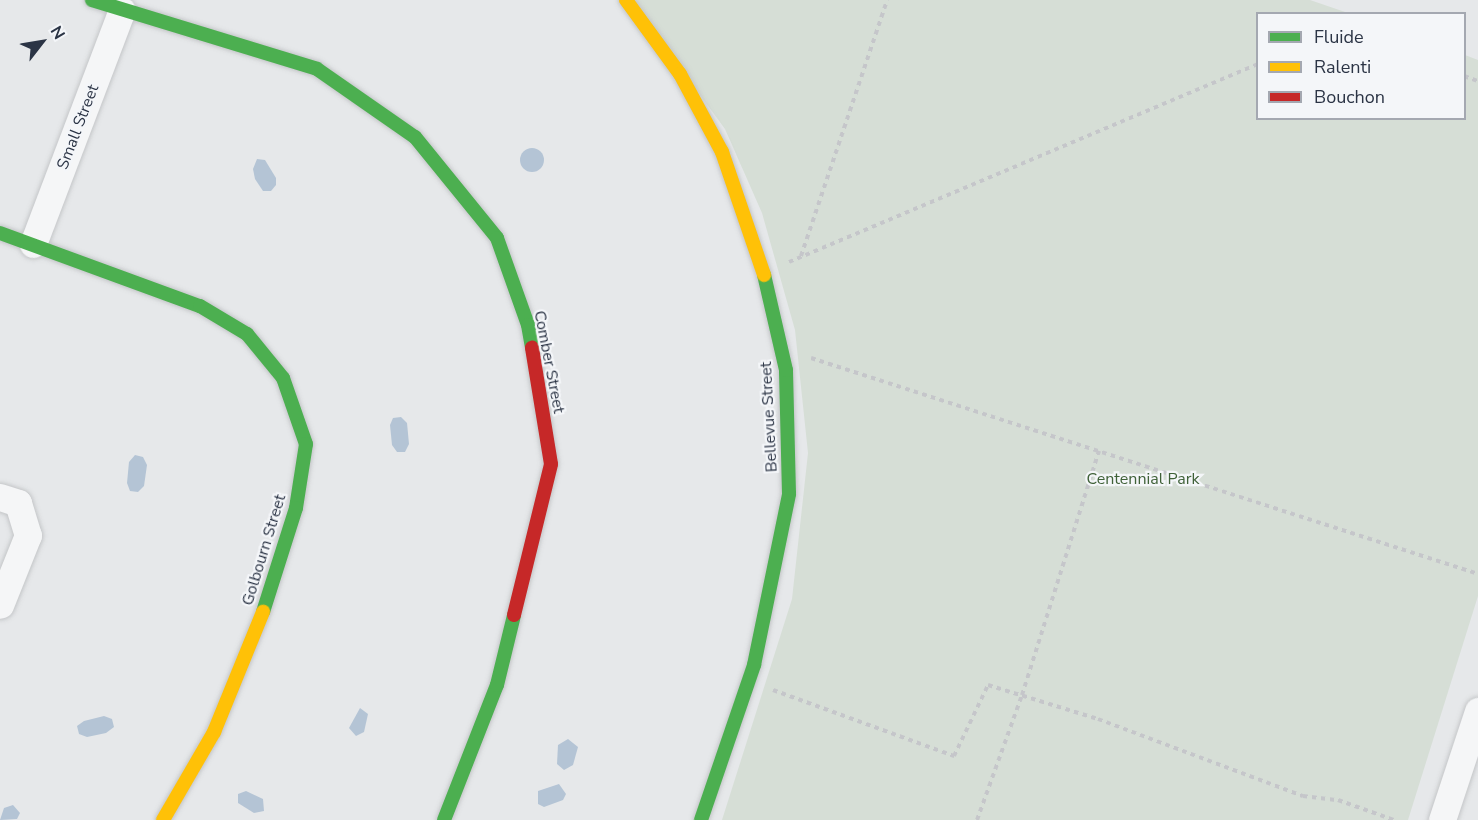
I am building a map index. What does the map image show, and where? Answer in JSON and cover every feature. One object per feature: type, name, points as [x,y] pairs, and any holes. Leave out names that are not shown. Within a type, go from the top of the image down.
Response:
[{"type":"street","name":"Comber Street","points":[[92,0],[317,69],[416,137],[497,238],[528,325],[551,464],[496,685],[444,820]]},
{"type":"street","name":"Bellevue Street","points":[[626,0],[680,74],[722,152],[763,273],[786,370],[789,494],[748,681],[701,820]]},
{"type":"street","name":"Small Street","points":[[33,244],[122,10]]},
{"type":"street","name":"Golbourn Street","points":[[0,233],[200,306],[247,334],[284,378],[306,444],[296,508],[274,584],[214,732],[163,820]]},
{"type":"street","points":[[0,497],[18,503],[28,535],[0,605]]},
{"type":"street","points":[[1442,820],[1467,780],[1478,711]]},
{"type":"path","points":[[800,257],[887,0]]},
{"type":"path","points":[[763,273],[1256,64]]},
{"type":"path","points":[[780,348],[1478,574]]},
{"type":"path","points":[[977,820],[1022,695],[1100,451]]},
{"type":"path","points":[[748,681],[954,756],[988,685],[1098,719],[1303,796],[1338,800],[1394,820]]},
{"type":"green space","name":"Centennial Park","points":[[630,0],[1310,0],[1345,12],[1256,12],[1256,120],[1466,120],[1466,55],[1478,60],[1478,596],[1408,820],[722,820],[792,599],[808,453],[795,330],[762,213],[725,129]]},
{"type":"water","points":[[532,148],[541,151],[544,160],[541,169],[532,172],[523,169],[520,160],[523,151]]},
{"type":"water","points":[[257,159],[265,160],[276,178],[276,185],[271,191],[263,191],[255,179],[253,169]]},
{"type":"water","points":[[401,417],[407,423],[409,444],[405,452],[397,452],[392,445],[390,425],[393,418]]},
{"type":"water","points":[[135,455],[143,457],[147,465],[144,486],[138,492],[130,491],[127,483],[129,462]]},
{"type":"water","points":[[360,708],[368,714],[364,732],[356,736],[349,728]]},
{"type":"water","points":[[104,716],[112,719],[114,727],[106,733],[87,737],[79,734],[77,726],[84,721]]},
{"type":"water","points":[[568,739],[578,747],[573,765],[564,770],[557,764],[558,745]]},
{"type":"water","points":[[559,784],[566,794],[563,800],[544,807],[538,804],[538,791]]},
{"type":"water","points":[[246,791],[263,799],[264,811],[254,813],[238,803],[238,794]]},
{"type":"water","points":[[13,805],[20,813],[17,819],[0,820],[4,808]]},
{"type":"traffic: fast","points":[[92,0],[317,69],[415,137],[497,238],[528,325],[532,348]]},
{"type":"traffic: fast","points":[[0,233],[200,306],[247,334],[283,378],[306,444],[296,508],[263,612]]},
{"type":"traffic: fast","points":[[701,820],[754,665],[789,494],[786,370],[764,275]]},
{"type":"traffic: fast","points":[[444,820],[497,685],[514,615]]},
{"type":"traffic: slow","points":[[626,0],[680,74],[722,152],[764,275]]},
{"type":"traffic: slow","points":[[163,820],[214,732],[263,612]]},
{"type":"traffic: jam","points":[[514,615],[551,464],[532,348]]}]
